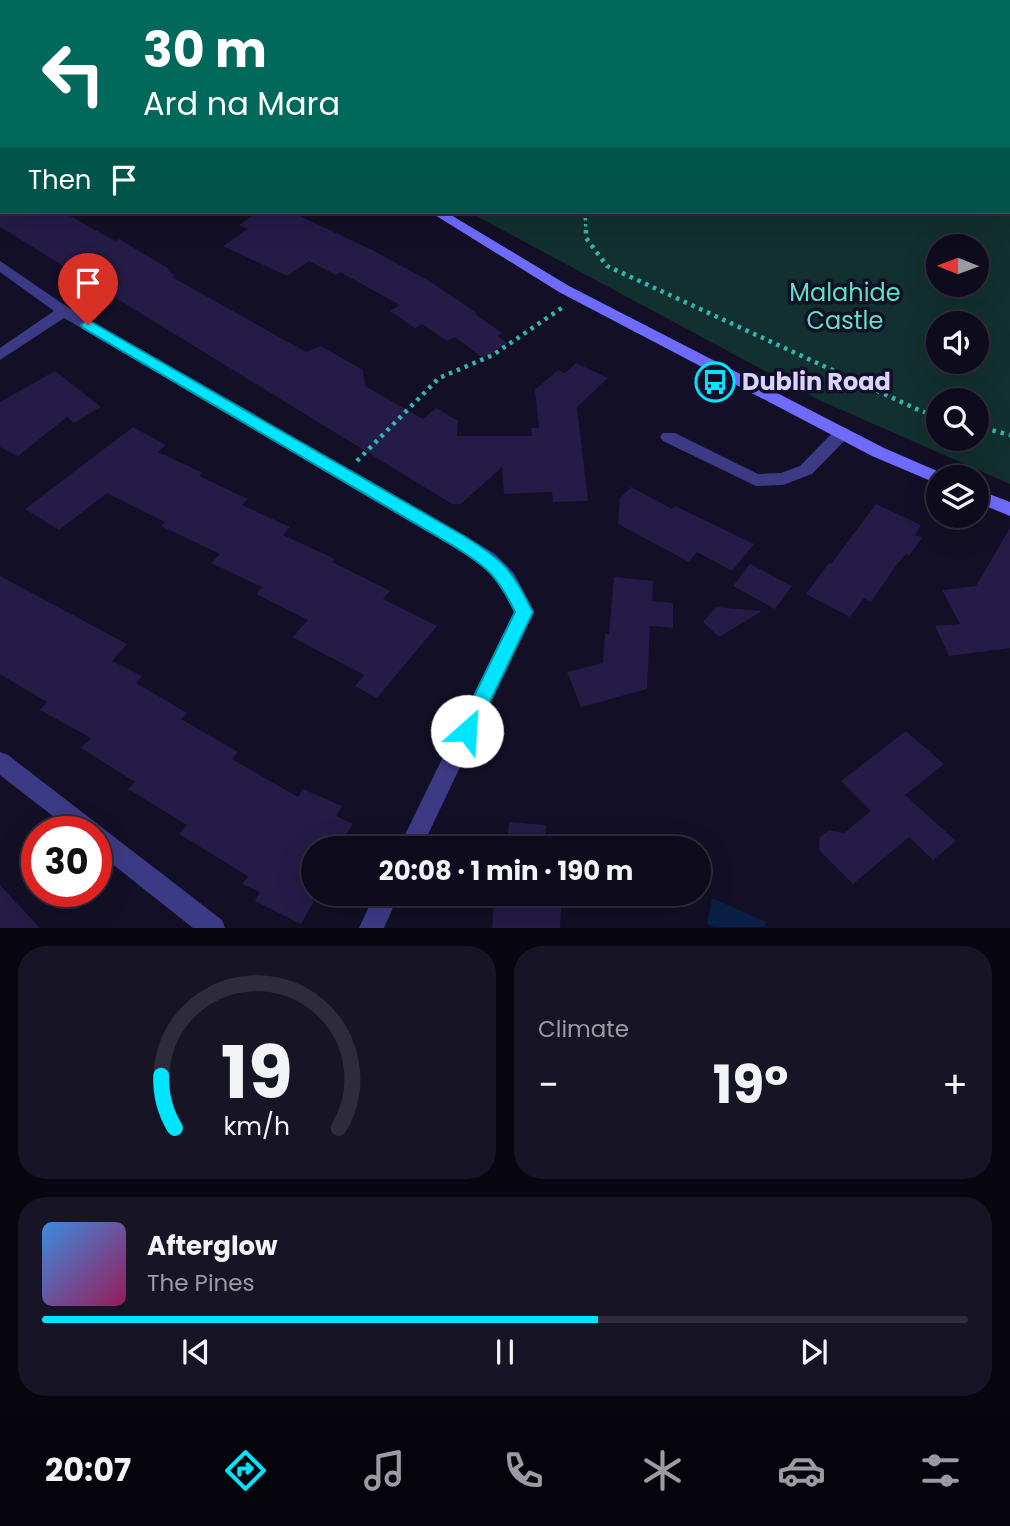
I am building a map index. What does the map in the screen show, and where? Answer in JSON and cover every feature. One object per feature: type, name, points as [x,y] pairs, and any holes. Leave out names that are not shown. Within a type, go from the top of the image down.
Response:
[{"type":"main road","points":[[440,214],[579,296],[842,433],[926,472]]},
{"type":"main road","points":[[989,500],[1010,509]]},
{"type":"street","points":[[0,265],[64,311],[487,558],[507,578],[524,612],[415,836]]},
{"type":"street","points":[[0,355],[64,311]]},
{"type":"street","points":[[669,437],[756,480],[782,479],[806,470],[842,433]]},
{"type":"street","points":[[0,762],[70,816]]},
{"type":"street","points":[[112,849],[214,928]]},
{"type":"street","points":[[371,928],[381,906]]},
{"type":"path","points":[[585,214],[586,238],[607,267],[926,412]]},
{"type":"path","points":[[344,474],[439,378],[493,355],[579,296]]},
{"type":"path","points":[[989,429],[1010,435]]},
{"type":"green space","name":"Malahide Castle","points":[[473,214],[1010,214],[1010,484],[989,475],[989,465],[967,465],[935,451],[989,451],[989,388],[926,388],[926,447],[819,400]]},
{"type":"water","points":[[712,898],[766,922],[765,927],[716,927],[707,924]]},
{"type":"building","points":[[0,214],[67,214],[115,241],[119,239],[169,269],[167,270],[175,275],[172,277],[306,352],[321,346],[363,370],[365,386],[423,419],[436,408],[458,421],[457,436],[532,436],[531,428],[539,428],[535,390],[558,370],[565,373],[576,363],[608,378],[577,407],[588,501],[553,502],[552,492],[504,494],[502,467],[461,504],[452,504],[0,227]]},
{"type":"building","points":[[255,214],[295,214],[372,250],[429,281],[477,313],[475,314],[502,333],[497,336],[508,343],[483,358],[455,337],[447,341],[422,324],[415,328],[390,311],[400,305],[340,272],[336,275],[309,261],[287,276],[223,246],[248,229],[239,225]]},
{"type":"building","points":[[55,371],[101,407],[74,423],[67,417],[18,456],[0,447],[0,402]]},
{"type":"building","points":[[133,427],[166,445],[158,452],[203,473],[199,476],[248,499],[242,505],[290,527],[283,535],[335,559],[332,562],[390,591],[383,599],[437,626],[377,698],[355,686],[364,675],[292,637],[308,620],[256,594],[262,587],[211,563],[220,554],[161,526],[165,522],[107,493],[59,530],[25,509]]},
{"type":"building","points":[[631,487],[672,509],[675,506],[754,544],[732,571],[697,552],[689,562],[618,524],[620,498]]},
{"type":"building","points":[[876,504],[921,525],[915,535],[922,538],[909,556],[906,554],[895,567],[871,602],[864,598],[850,617],[806,594]]},
{"type":"building","points":[[1010,528],[1010,648],[949,656],[935,626],[960,624],[942,590],[976,586]]},
{"type":"building","points":[[750,564],[792,586],[775,609],[733,586]]},
{"type":"building","points":[[0,576],[127,644],[112,661],[142,676],[136,683],[187,713],[181,719],[238,752],[232,759],[298,797],[303,789],[342,806],[336,816],[353,824],[345,836],[301,836],[301,906],[311,906],[301,924],[255,901],[260,892],[242,884],[248,876],[179,834],[187,825],[128,789],[135,782],[81,748],[91,738],[40,710],[47,702],[0,674]]},
{"type":"building","points":[[614,577],[653,581],[652,601],[673,603],[673,628],[650,626],[647,689],[581,707],[567,672],[603,663],[605,634],[609,634]]},
{"type":"building","points":[[716,607],[762,611],[719,637],[703,622]]},
{"type":"building","points":[[906,731],[944,764],[905,795],[956,841],[933,860],[909,837],[853,884],[819,850],[819,838],[829,830],[844,833],[871,811],[841,781]]},
{"type":"building","points":[[509,822],[546,825],[545,836],[507,836]]},
{"type":"building","points":[[0,885],[40,928],[0,928]]},
{"type":"building","points":[[494,906],[561,908],[560,928],[492,928]]},
{"type":"place","name":"Dublin Road","points":[[715,382]]},
{"type":"route","points":[[88,325],[487,558],[507,578],[524,612],[467,731]]}]
